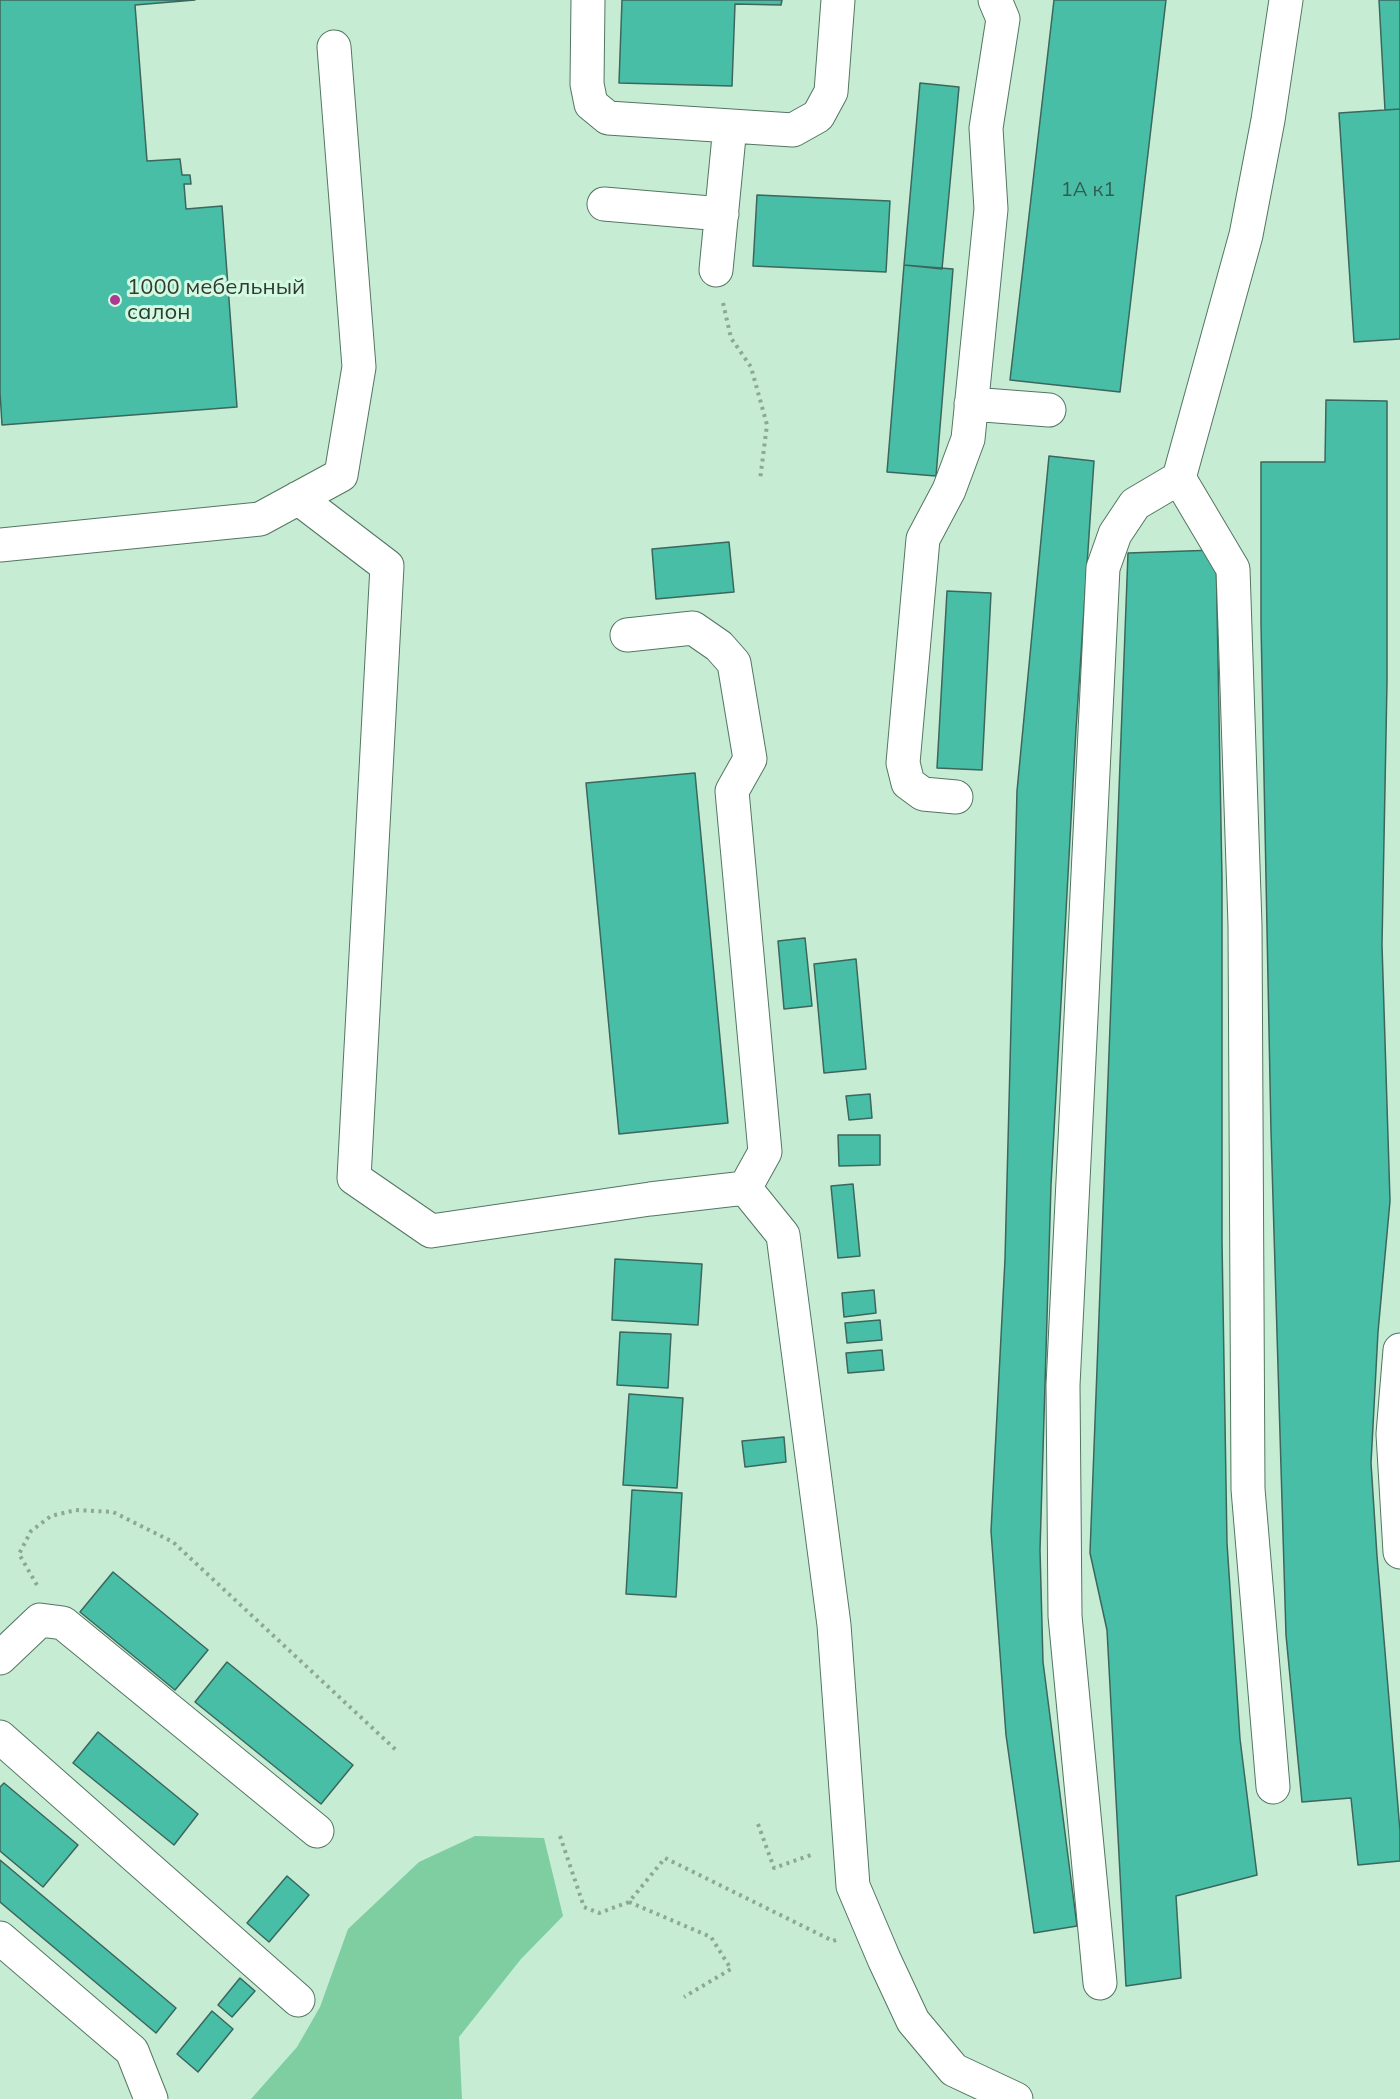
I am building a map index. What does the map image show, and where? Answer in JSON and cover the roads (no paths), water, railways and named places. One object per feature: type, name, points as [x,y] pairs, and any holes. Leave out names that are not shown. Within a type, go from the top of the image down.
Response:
[{"type":"street","points":[[588,0],[587,84],[591,104],[608,118],[793,130],[818,116],[831,92],[838,0]]},
{"type":"street","points":[[956,797],[923,794],[908,783],[903,763],[923,539],[949,490],[968,439],[991,209],[986,128],[1003,19],[995,0]]},
{"type":"street","points":[[1100,1983],[1065,1616],[1064,1385],[1103,568],[1115,534],[1135,504],[1179,478],[1246,235],[1268,120],[1286,0]]},
{"type":"street","points":[[0,545],[260,519],[340,475],[358,366],[334,47]]},
{"type":"street","points":[[716,270],[730,126]]},
{"type":"street","points":[[604,204],[722,214]]},
{"type":"street","points":[[971,404],[1049,410]]},
{"type":"street","points":[[1179,478],[1233,569],[1245,925],[1248,1489],[1273,1787]]},
{"type":"street","points":[[298,498],[387,566],[354,1178],[431,1231],[651,1199],[745,1188]]},
{"type":"street","points":[[627,635],[693,628],[718,646],[734,663],[750,759],[732,791],[765,1152],[745,1188]]},
{"type":"street","points":[[745,1188],[783,1235],[834,1625],[853,1886],[913,2021],[954,2070],[1016,2099]]},
{"type":"street","points":[[1400,1350],[1393,1434],[1400,1552]]},
{"type":"street","points":[[0,1658],[40,1620],[63,1623],[316,1831]]},
{"type":"street","points":[[0,1737],[298,2000]]},
{"type":"street","points":[[0,1938],[132,2051],[151,2099]]},
{"type":"place","name":"1000 мебельный салон","points":[[115,300]]}]
